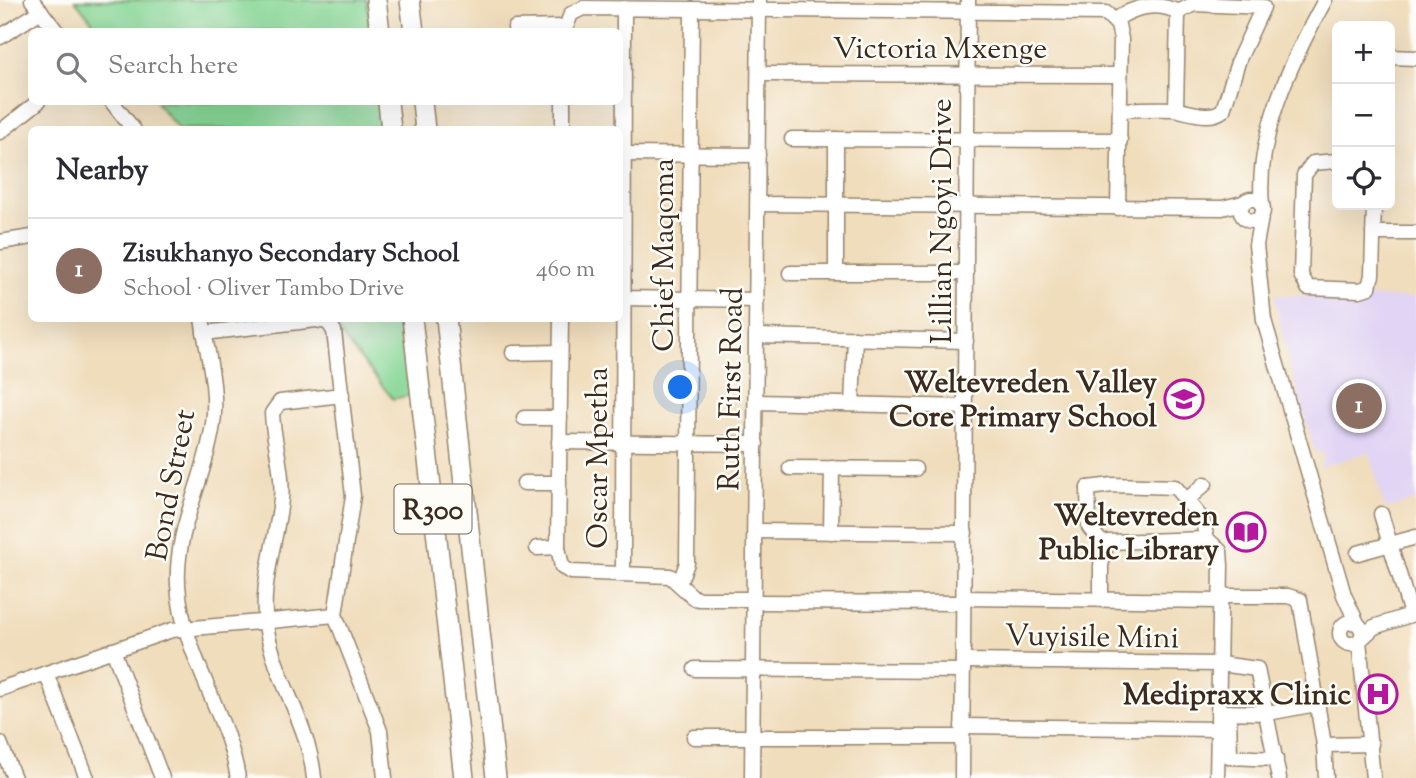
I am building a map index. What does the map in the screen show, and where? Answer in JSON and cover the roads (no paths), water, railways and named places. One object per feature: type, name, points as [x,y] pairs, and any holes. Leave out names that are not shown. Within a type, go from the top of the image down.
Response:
[{"type":"highway","points":[[376,0],[380,28]]},
{"type":"highway","points":[[410,0],[414,28]]},
{"type":"highway","points":[[388,105],[391,126]]},
{"type":"highway","points":[[422,105],[425,126]]},
{"type":"highway","name":"R300","points":[[412,322],[464,778]]},
{"type":"highway","name":"R300","points":[[446,322],[496,778]]},
{"type":"street","points":[[1325,0],[1293,62],[1280,97],[1250,210],[1268,333],[1356,634],[1373,778]]},
{"type":"street","points":[[1115,20],[1127,11],[1146,7],[1163,6],[1178,12],[1194,4],[1263,7],[1239,59],[1221,113],[1190,114],[1176,109],[1121,110]]},
{"type":"street","points":[[564,28],[571,14],[578,9],[692,9],[759,5],[968,5],[1106,13],[1115,20],[1121,39],[1118,208]]},
{"type":"street","name":"Ruth First Road","points":[[752,778],[759,5]]},
{"type":"street","name":"Lillian Ngoyi Drive","points":[[962,778],[968,5]]},
{"type":"street","points":[[0,37],[36,6],[54,28]]},
{"type":"street","name":"Oscar Mpetha","points":[[623,81],[624,8]]},
{"type":"street","name":"Chief Maqoma","points":[[679,584],[687,564],[692,9]]},
{"type":"street","points":[[1176,109],[1178,12]]},
{"type":"street","points":[[1395,57],[1416,58]]},
{"type":"street","name":"Victoria Mxenge","points":[[759,74],[1121,75]]},
{"type":"street","points":[[0,132],[34,105]]},
{"type":"street","points":[[114,105],[131,126]]},
{"type":"street","points":[[563,105],[563,126]]},
{"type":"street","name":"Oscar Mpetha","points":[[622,126],[623,105]]},
{"type":"street","points":[[792,139],[1120,141]]},
{"type":"street","points":[[836,139],[836,273]]},
{"type":"street","points":[[623,154],[758,155]]},
{"type":"street","points":[[1332,162],[1313,163],[1304,175],[1301,275],[1305,285],[1313,289],[1360,290],[1369,287],[1374,210]]},
{"type":"street","points":[[758,204],[1250,210]]},
{"type":"street","points":[[1373,233],[1416,233]]},
{"type":"street","points":[[0,242],[28,238]]},
{"type":"street","points":[[790,272],[966,273]]},
{"type":"street","points":[[623,298],[757,300]]},
{"type":"street","points":[[203,326],[278,322]]},
{"type":"street","points":[[328,322],[334,331],[353,496],[335,615],[380,731],[385,778]]},
{"type":"street","points":[[561,322],[558,548],[560,561],[566,570],[662,574],[679,584],[694,598],[700,599],[964,601],[1288,596],[1300,600],[1324,744],[1326,778]]},
{"type":"street","name":"Oscar Mpetha","points":[[622,322],[623,573]]},
{"type":"street","name":"Bond Street","points":[[203,326],[214,409],[204,470],[180,541],[179,591],[186,628],[233,753],[238,778]]},
{"type":"street","points":[[757,336],[966,341]]},
{"type":"street","points":[[852,404],[855,338]]},
{"type":"street","points":[[513,353],[561,352]]},
{"type":"street","points":[[314,778],[308,741],[269,639],[265,620],[281,496],[273,410],[281,402],[342,395]]},
{"type":"street","points":[[756,402],[965,407]]},
{"type":"street","points":[[524,418],[560,418]]},
{"type":"street","points":[[559,442],[756,444]]},
{"type":"street","points":[[790,468],[915,469]]},
{"type":"street","points":[[831,532],[832,468]]},
{"type":"street","points":[[524,482],[559,483]]},
{"type":"street","points":[[1101,600],[1104,546],[1089,527],[1086,484],[1171,487],[1188,499],[1202,519],[1207,539],[1220,551],[1220,664],[1228,754],[1231,758],[1276,758]]},
{"type":"street","points":[[1188,499],[1205,484]]},
{"type":"street","points":[[1344,596],[1340,636],[1356,634],[1414,613],[1381,514]]},
{"type":"street","points":[[754,531],[965,533]]},
{"type":"street","points":[[1358,553],[1416,537]]},
{"type":"street","points":[[1104,546],[1114,540],[1207,539]]},
{"type":"street","points":[[537,548],[558,548]]},
{"type":"street","points":[[0,689],[186,628],[335,615]]},
{"type":"street","points":[[113,650],[162,778]]},
{"type":"street","name":"Vuyisile Mini","points":[[695,669],[1220,664],[1259,670],[1268,713]]},
{"type":"street","points":[[46,673],[87,778]]},
{"type":"street","points":[[1223,712],[1268,713],[1316,704]]},
{"type":"street","points":[[1217,778],[1218,729],[1223,712]]},
{"type":"street","points":[[1268,713],[1279,778]]},
{"type":"street","points":[[694,737],[1218,729]]},
{"type":"street","points":[[0,743],[14,778]]},
{"type":"street","points":[[1324,744],[1371,744]]},
{"type":"place","name":"Weltevreden Valley Core Primary School","points":[[1184,399]]},
{"type":"place","name":"Zisukhanyo Secondary School","points":[[1359,406]]},
{"type":"place","name":"Weltevreden Public Library","points":[[1246,532]]},
{"type":"place","name":"Medipraxx Clinic","points":[[1378,694]]}]
